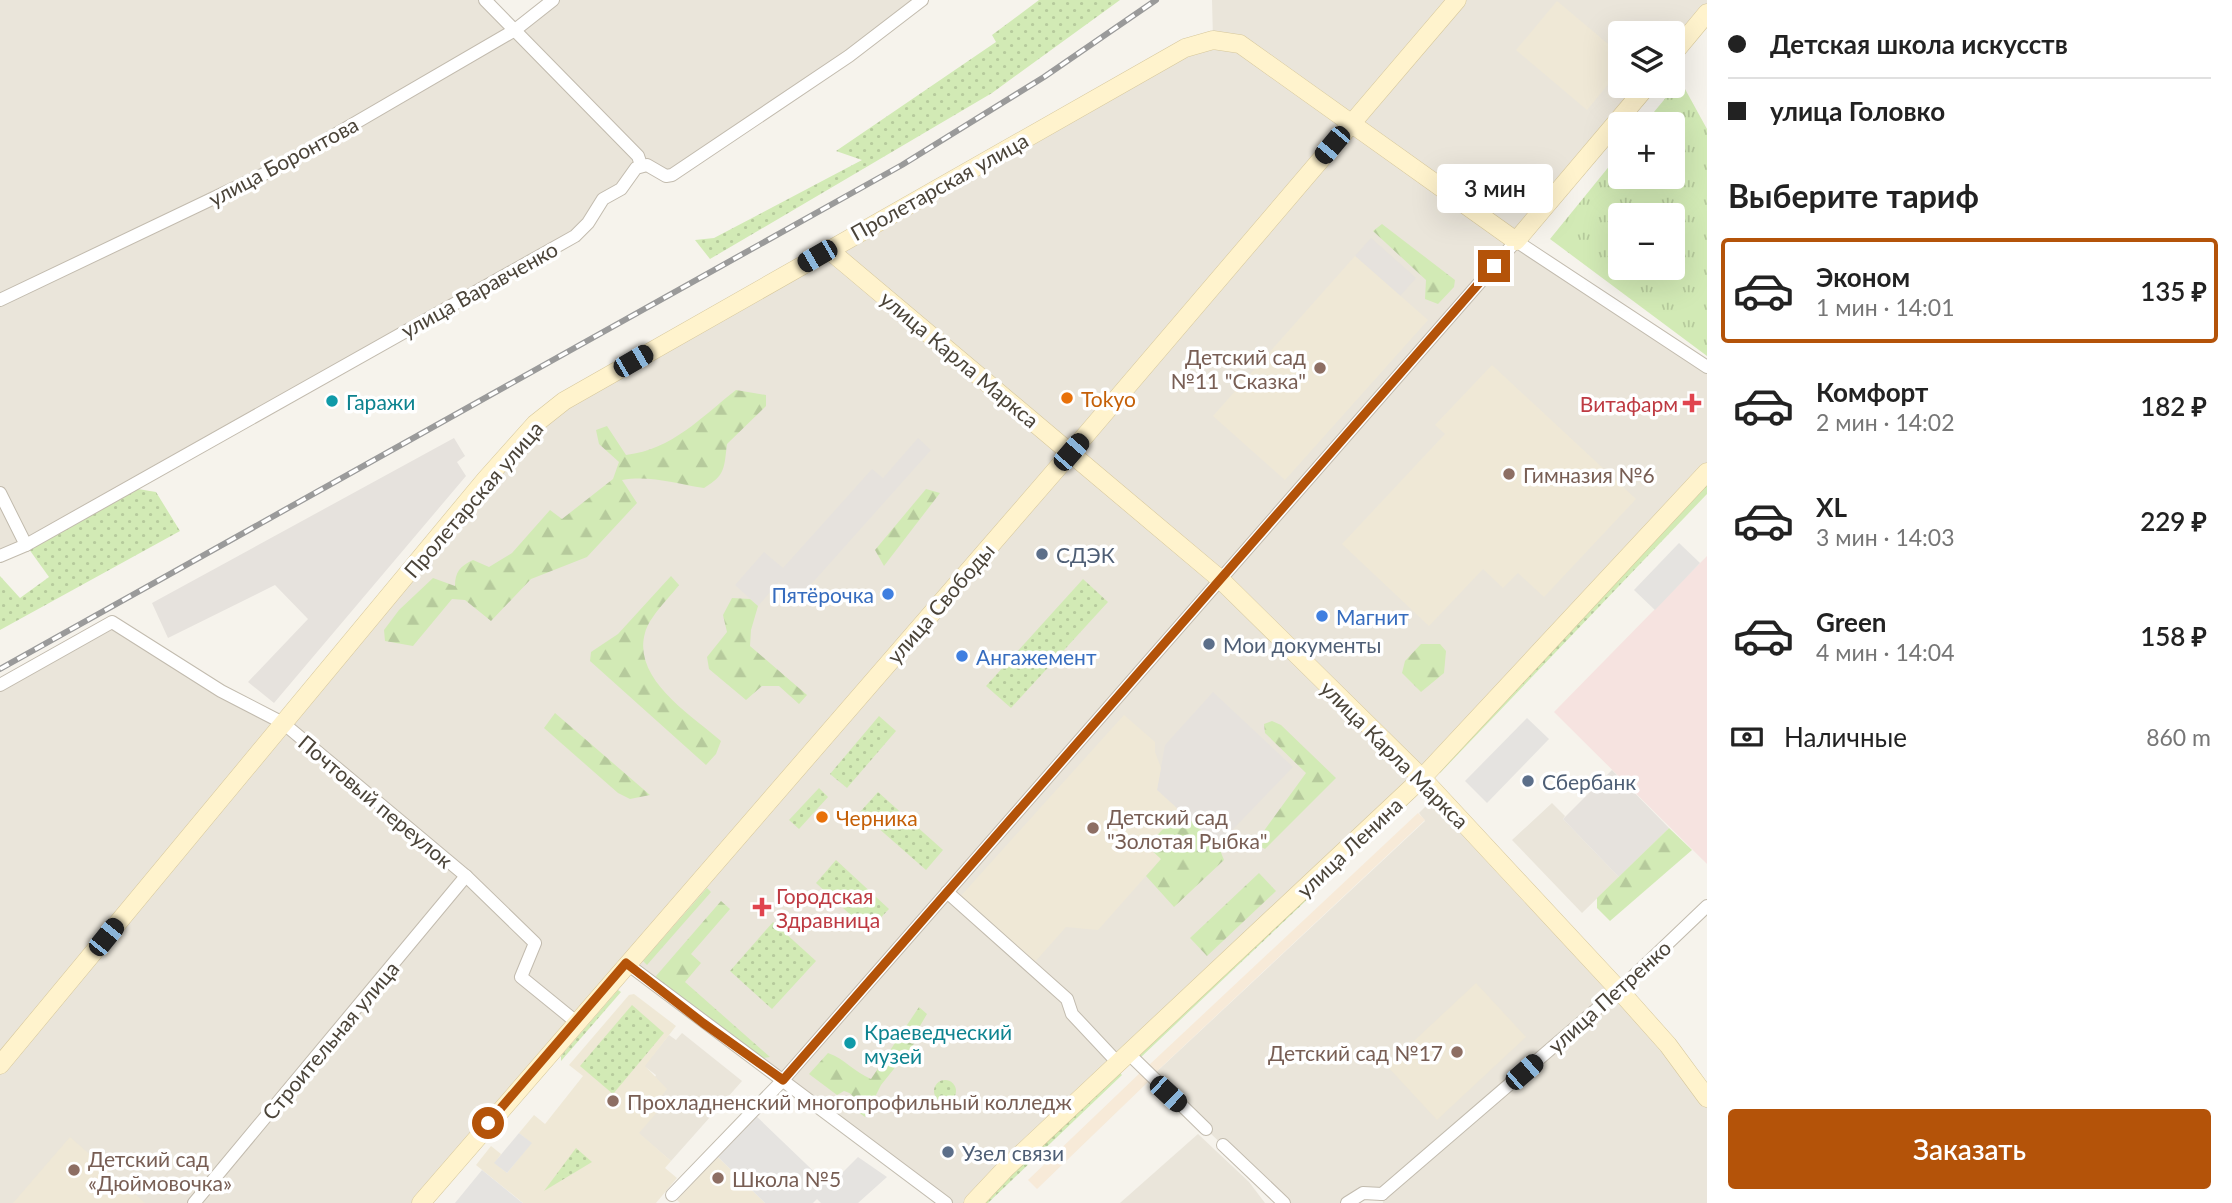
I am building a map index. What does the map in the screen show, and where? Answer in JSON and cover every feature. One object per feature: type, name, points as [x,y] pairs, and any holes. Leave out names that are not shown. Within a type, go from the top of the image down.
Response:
[{"type":"street","points":[[485,0],[638,156],[641,165],[666,176],[672,175],[849,56],[922,0]]},
{"type":"street","name":"улица Боронтова","points":[[0,300],[283,165],[515,30],[553,0]]},
{"type":"street","name":"улица Свободы","points":[[421,1203],[575,1021],[1071,452],[1457,0]]},
{"type":"street","points":[[1685,40],[1707,13]]},
{"type":"street","name":"Пролетарская улица","points":[[0,1065],[535,424],[565,401],[828,248],[1185,48],[1213,40],[1240,44],[1349,124]]},
{"type":"street","points":[[672,1195],[783,1080],[1637,98]]},
{"type":"street","points":[[1349,124],[1516,240],[1707,367]]},
{"type":"street","name":"улица Варавченко","points":[[0,556],[26,545],[575,236],[588,223],[603,199],[621,189],[630,174],[641,165]]},
{"type":"street","name":"улица Карла Маркса","points":[[828,248],[1220,579],[1422,778],[1668,1045],[1707,1098]]},
{"type":"street","name":"улица Ленина","points":[[973,1203],[1005,1169],[1422,778],[1707,472]]},
{"type":"street","points":[[0,493],[26,545]]},
{"type":"street","name":"Почтовый переулок","points":[[0,685],[112,622],[221,691],[283,723],[466,876],[535,943],[521,977],[575,1021]]},
{"type":"street","name":"Строительная улица","points":[[194,1203],[466,876]]},
{"type":"street","points":[[947,892],[1067,999],[1072,1014],[1206,1129]]},
{"type":"street","name":"улица Петренко","points":[[1381,1199],[1619,990],[1707,906]]},
{"type":"street","points":[[626,963],[946,1203]]},
{"type":"street","points":[[1223,1145],[1284,1203]]},
{"type":"street","points":[[1347,1203],[1363,1194],[1381,1199]]},
{"type":"shaded area","points":[[0,0],[496,0],[490,5],[515,30],[553,0],[922,0],[672,175],[641,165],[588,223],[0,556]]},
{"type":"shaded area","points":[[1212,0],[1707,0],[1707,13],[1685,40],[1685,21],[1608,21],[1608,98],[1637,98],[1625,112],[1608,112],[1608,132],[1516,240],[1707,367],[1707,472],[1422,778],[973,1203],[946,1203],[626,963],[421,1203],[0,1203],[0,685],[112,622],[283,723],[535,424],[1213,40]]},
{"type":"shaded area","points":[[1557,1],[1608,44],[1608,85],[1587,110],[1516,50]]},
{"type":"shaded area","points":[[1371,238],[1416,278],[1400,296],[1355,256]]},
{"type":"shaded area","name":"Детский сад №11 \"Сказка\"","points":[[1355,256],[1428,320],[1285,480],[1213,416]]},
{"type":"shaded area","name":"Гимназия №6","points":[[1492,365],[1636,499],[1544,597],[1518,573],[1503,588],[1483,569],[1429,626],[1342,544],[1445,434],[1435,425]]},
{"type":"shaded area","points":[[454,438],[465,456],[457,462],[466,476],[274,703],[248,682],[308,619],[275,585],[168,638],[152,603]]},
{"type":"shaded area","points":[[918,438],[931,450],[798,599],[779,582],[758,606],[735,585],[764,552],[783,568],[872,469],[883,478]]},
{"type":"shaded area","points":[[1679,543],[1700,563],[1655,610],[1634,590]]},
{"type":"shaded area","points":[[1707,556],[1707,864],[1554,712]]},
{"type":"shaded area","points":[[1213,692],[1293,767],[1218,845],[1157,790],[1165,745]]},
{"type":"shaded area","name":"Детский сад \"Золотая Рыбка\"","points":[[1124,715],[1155,742],[1155,752],[1161,768],[1157,790],[1180,811],[1147,846],[1161,859],[1098,930],[1066,927],[1033,964],[959,898]]},
{"type":"shaded area","points":[[1527,718],[1549,739],[1487,803],[1465,781]]},
{"type":"shaded area","points":[[1612,770],[1669,828],[1619,877],[1563,819]]},
{"type":"shaded area","points":[[1437,795],[1707,1098],[1707,1203],[1383,1203],[1382,1194],[1347,1203],[1284,1203],[1151,1077],[1425,821],[1419,813]]},
{"type":"shaded area","points":[[1552,803],[1565,816],[1563,819],[1619,877],[1582,913],[1512,840]]},
{"type":"shaded area","points":[[1418,813],[1425,820],[1155,1073],[1148,1066]]},
{"type":"shaded area","name":"Детский сад №17","points":[[1476,983],[1526,1037],[1437,1120],[1387,1066]]},
{"type":"shaded area","name":"Прохладненский многопрофильный колледж","points":[[634,994],[676,1026],[645,1066],[667,1089],[660,1098],[665,1103],[639,1133],[671,1161],[665,1168],[677,1178],[656,1203],[523,1203],[476,1165],[491,1146],[501,1154],[495,1163],[507,1173],[531,1143],[519,1133],[534,1115],[545,1124],[583,1076],[569,1065],[629,995]]},
{"type":"shaded area","points":[[682,1033],[742,1081],[671,1161],[638,1133],[664,1103],[654,1079],[656,1075],[644,1066],[669,1035],[676,1040]]},
{"type":"shaded area","points":[[1141,1072],[1149,1081],[1037,1189],[1028,1180]]},
{"type":"shaded area","points":[[754,1114],[829,1186],[858,1157],[887,1177],[858,1203],[821,1203],[817,1199],[813,1203],[765,1203],[717,1156]]},
{"type":"shaded area","points":[[519,1133],[532,1143],[507,1173],[494,1163]]},
{"type":"shaded area","points":[[1198,1134],[1249,1182],[1265,1203],[1120,1203]]},
{"type":"shaded area","name":"Детский сад «Дюймовочка»","points":[[70,1137],[145,1203],[13,1203]]},
{"type":"shaded area","name":"Школа №5","points":[[717,1156],[765,1203],[680,1203],[677,1200]]},
{"type":"shaded area","points":[[482,1170],[520,1201],[523,1203],[455,1203]]},
{"type":"green space","points":[[1039,0],[1120,0],[992,93],[710,259],[695,240],[714,238],[862,160],[836,151],[996,42],[992,35]]},
{"type":"green space","points":[[1685,89],[1707,129],[1707,356],[1550,239],[1608,168],[1608,189],[1685,189],[1685,112],[1654,112],[1666,98],[1685,98]]},
{"type":"green space","points":[[1382,224],[1455,280],[1454,287],[1438,304],[1425,299],[1426,280],[1373,231]]},
{"type":"green space","points":[[736,390],[766,395],[766,406],[727,444],[723,470],[711,483],[704,488],[653,479],[622,480],[637,503],[587,557],[531,579],[491,621],[465,600],[452,599],[413,646],[385,641],[384,630],[399,610],[433,578],[455,586],[457,573],[465,565],[473,560],[489,567],[512,553],[550,510],[562,519],[613,479],[619,462],[599,444],[596,430],[607,426],[626,455],[643,452],[685,431]]},
{"type":"green space","points":[[1707,472],[1707,494],[1440,773],[1433,766]]},
{"type":"green space","points":[[126,487],[156,492],[180,531],[0,630],[0,576],[20,598],[49,577],[26,545]]},
{"type":"green space","points":[[926,489],[940,493],[884,566],[875,550]]},
{"type":"green space","points":[[671,576],[679,585],[651,621],[645,633],[643,650],[655,681],[680,708],[721,741],[716,754],[706,765],[590,661],[591,652],[618,634]]},
{"type":"green space","points":[[1083,579],[1108,602],[1011,708],[986,686]]},
{"type":"green space","points":[[732,598],[750,599],[758,606],[751,630],[750,646],[807,695],[799,704],[779,686],[762,686],[746,700],[709,669],[707,657],[727,632],[723,615]]},
{"type":"green space","points":[[1421,644],[1440,644],[1446,651],[1444,673],[1421,692],[1402,673],[1405,661]]},
{"type":"green space","points":[[555,713],[650,795],[630,799],[618,793],[544,728]]},
{"type":"green space","points":[[879,716],[896,731],[847,788],[830,774]]},
{"type":"green space","points":[[1272,721],[1281,725],[1336,778],[1265,849],[1259,846],[1258,839],[1306,773],[1265,733],[1264,724]]},
{"type":"green space","points":[[819,788],[828,797],[799,829],[789,820]]},
{"type":"green space","points":[[878,792],[943,850],[926,870],[860,812]]},
{"type":"green space","points":[[1401,797],[1408,804],[1139,1059],[1133,1051]]},
{"type":"green space","points":[[1180,811],[1218,845],[1224,860],[1174,907],[1146,876],[1161,859],[1147,846]]},
{"type":"green space","points":[[1669,828],[1692,850],[1610,921],[1597,908],[1597,898]]},
{"type":"green space","points":[[836,860],[889,909],[868,931],[816,883]]},
{"type":"green space","points":[[1259,873],[1276,891],[1207,956],[1190,938]]},
{"type":"green space","points":[[707,888],[711,892],[647,965],[643,961]]},
{"type":"green space","points":[[721,901],[730,909],[691,954],[701,963],[685,982],[770,1057],[764,1058],[755,1053],[656,976]]},
{"type":"green space","points":[[773,922],[816,961],[772,1009],[730,971]]},
{"type":"green space","points":[[618,990],[621,992],[561,1061],[561,1056]]},
{"type":"green space","points":[[632,1005],[664,1033],[613,1094],[580,1066]]},
{"type":"green space","points":[[919,1007],[927,1014],[917,1031],[921,1035],[881,1085],[865,1117],[854,1109],[852,1095],[844,1091],[837,1095],[809,1074],[828,1053],[871,1079]]},
{"type":"green space","points":[[1117,1070],[1122,1075],[988,1203],[978,1203]]},
{"type":"green space","points":[[945,1080],[953,1083],[956,1091],[953,1099],[945,1102],[937,1099],[934,1091],[937,1083]]},
{"type":"green space","points":[[576,1148],[592,1162],[544,1191]]},
{"type":"railway","points":[[0,669],[902,165],[1044,77],[1156,0]]},
{"type":"place","name":"Детский сад №11 \"Сказка\"","points":[[1320,368]]},
{"type":"place","name":"Tokyo","points":[[1067,398]]},
{"type":"place","name":"Гаражи","points":[[332,401]]},
{"type":"place","name":"Витафарм","points":[[1692,403]]},
{"type":"place","name":"Гимназия №6","points":[[1509,474]]},
{"type":"place","name":"СДЭК","points":[[1042,554]]},
{"type":"place","name":"Пятёрочка","points":[[888,594]]},
{"type":"place","name":"Магнит","points":[[1322,616]]},
{"type":"place","name":"Мои документы","points":[[1209,644]]},
{"type":"place","name":"Ангажемент","points":[[962,656]]},
{"type":"place","name":"Сбербанк","points":[[1528,781]]},
{"type":"place","name":"Черника","points":[[822,817]]},
{"type":"place","name":"Детский сад \"Золотая Рыбка\"","points":[[1093,828]]},
{"type":"place","name":"Городская Здравница","points":[[762,907]]},
{"type":"place","name":"Краеведческий музей","points":[[850,1043]]},
{"type":"place","name":"Детский сад №17","points":[[1457,1052]]},
{"type":"place","name":"Прохладненский многопрофильный колледж","points":[[613,1101]]},
{"type":"place","name":"Узел связи","points":[[948,1152]]},
{"type":"place","name":"Детский сад «Дюймовочка»","points":[[74,1170]]},
{"type":"place","name":"Школа №5","points":[[718,1178]]},
{"type":"route","points":[[488,1123],[626,963],[783,1080],[1494,266]]}]
